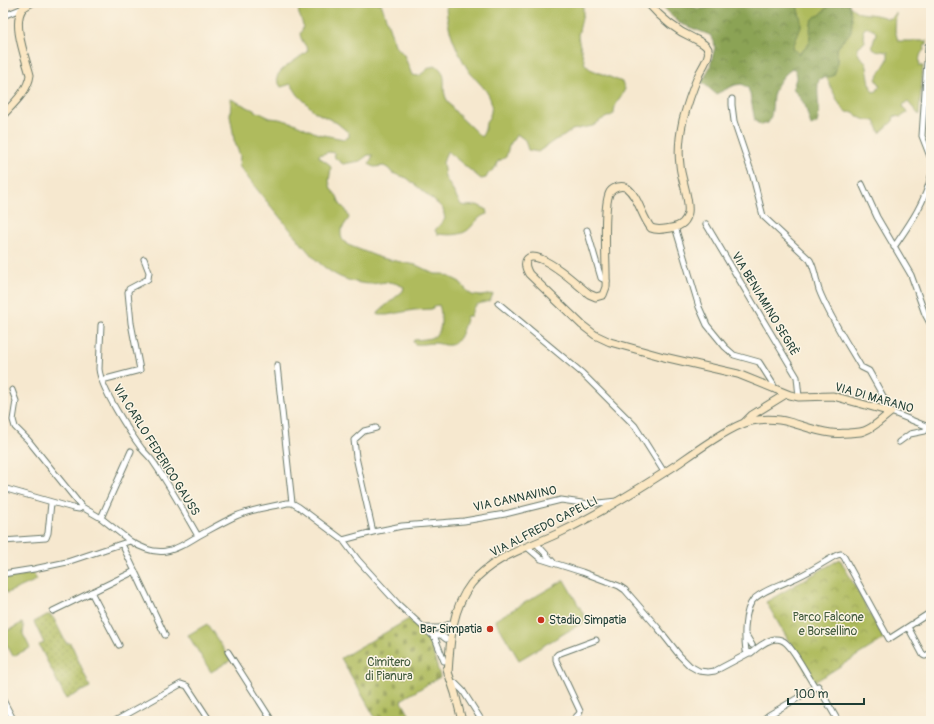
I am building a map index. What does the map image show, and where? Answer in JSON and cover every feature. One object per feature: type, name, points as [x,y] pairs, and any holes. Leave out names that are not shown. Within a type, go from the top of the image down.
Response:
[{"type":"street","points":[[3,16],[31,3]]},
{"type":"street","points":[[606,281],[606,224],[610,192],[614,188],[622,186],[628,189],[636,199],[647,223],[653,229],[659,230],[675,227],[685,222],[688,216],[689,206],[680,166],[681,133],[688,104],[708,56],[708,50],[706,46],[700,42],[682,33],[666,22],[648,3]]},
{"type":"street","points":[[3,115],[27,86],[29,81],[30,75],[19,34],[19,17],[23,8]]},
{"type":"street","points":[[928,46],[922,136],[931,159]]},
{"type":"street","points":[[732,99],[734,121],[753,177],[763,216],[810,260],[819,290],[830,312],[861,367],[869,370],[888,405],[890,412]]},
{"type":"street","points":[[894,247],[926,194],[931,176]]},
{"type":"street","points":[[862,184],[876,216],[911,275],[925,314],[931,326]]},
{"type":"street","name":"VIA BENIAMINO SEGRÈ","points":[[706,224],[797,377],[799,397]]},
{"type":"street","points":[[586,230],[601,278],[606,281]]},
{"type":"street","points":[[676,230],[699,307],[707,325],[724,347],[734,355],[759,362],[773,384],[775,390]]},
{"type":"street","name":"VIA DI MARANO","points":[[606,281],[606,288],[603,295],[596,297],[589,294],[542,259],[531,257],[525,264],[529,274],[582,325],[595,335],[610,342],[664,357],[738,374],[786,394],[799,397],[832,396],[890,412],[930,427]]},
{"type":"street","points":[[102,380],[140,370],[131,323],[128,292],[129,289],[148,279],[149,272],[144,259]]},
{"type":"street","points":[[498,303],[582,372],[635,426],[664,472]]},
{"type":"street","name":"VIA CARLO FEDERICO GAUSS","points":[[101,325],[99,369],[110,398],[127,427],[154,462],[198,536]]},
{"type":"street","points":[[277,365],[292,503]]},
{"type":"street","points":[[12,390],[16,401],[13,420],[15,427],[38,452],[82,507],[101,518],[130,541],[147,550],[160,552],[174,550],[240,514],[292,503],[299,506],[343,540],[358,560],[398,604],[436,639],[447,660]]},
{"type":"street","name":"VIA CANNAVINO","points":[[744,424],[752,415],[786,394]]},
{"type":"street","name":"VIA CANNAVINO","points":[[343,540],[402,526],[464,521],[498,515],[561,500],[597,504],[621,500],[715,439],[750,422],[773,419],[788,421],[832,434],[862,432],[871,428],[890,412]]},
{"type":"street","points":[[899,442],[909,434],[925,431],[930,427]]},
{"type":"street","points":[[373,532],[356,457],[354,440],[364,431],[376,428]]},
{"type":"street","points":[[101,518],[132,451]]},
{"type":"street","points":[[3,488],[51,503],[79,509],[82,507]]},
{"type":"street","name":"VIA ALFREDO CAPELLI","points":[[462,721],[448,674],[446,639],[464,595],[477,577],[501,559],[562,532],[621,500]]},
{"type":"street","points":[[3,541],[46,538],[48,533],[51,503]]},
{"type":"street","points":[[3,574],[67,562],[130,541]]},
{"type":"street","points":[[536,543],[554,563]]},
{"type":"street","points":[[122,544],[165,635]]},
{"type":"street","points":[[527,547],[541,559],[614,584],[625,590],[680,656],[690,666],[699,671],[715,671],[749,650],[770,640],[784,641],[790,647],[838,721]]},
{"type":"street","points":[[749,650],[745,632],[749,607],[755,598],[783,583],[792,580],[837,554],[843,556],[889,639],[931,612]]},
{"type":"street","points":[[53,610],[135,571]]},
{"type":"street","points":[[91,592],[119,644]]},
{"type":"street","points":[[424,628],[439,628],[452,624]]},
{"type":"street","name":"VIA ALFREDO CAPELLI","points":[[447,660],[452,624]]},
{"type":"street","points":[[908,627],[923,655],[925,656],[931,653]]},
{"type":"street","points":[[432,635],[441,635],[446,639]]},
{"type":"street","points":[[436,639],[446,639]]},
{"type":"street","points":[[572,721],[580,711],[556,660],[556,656],[596,640]]},
{"type":"street","points":[[228,652],[272,721]]},
{"type":"street","points":[[451,682],[455,683],[463,691],[482,721]]},
{"type":"street","points":[[115,721],[181,684],[187,686],[210,721]]},
{"type":"street","points":[[762,721],[769,715],[816,687]]},
{"type":"street","points":[[3,700],[14,721]]},
{"type":"green space","points":[[298,3],[381,3],[395,45],[404,55],[412,75],[419,76],[430,67],[437,66],[443,73],[446,98],[449,103],[457,114],[481,137],[491,112],[490,99],[484,88],[470,73],[459,54],[448,23],[446,7],[450,3],[583,3],[583,14],[578,35],[585,64],[590,69],[622,82],[625,89],[616,103],[614,114],[601,120],[593,126],[572,130],[538,152],[528,150],[525,140],[517,134],[509,146],[506,157],[497,162],[496,167],[488,174],[486,178],[481,179],[447,151],[443,163],[445,177],[461,205],[477,205],[486,209],[487,214],[479,218],[468,230],[460,234],[437,234],[435,230],[445,219],[443,209],[407,178],[392,173],[384,166],[374,167],[369,164],[373,155],[368,155],[360,161],[343,164],[335,158],[334,153],[329,152],[319,155],[319,157],[329,164],[331,168],[329,181],[331,189],[337,196],[340,204],[346,210],[349,218],[341,230],[342,239],[348,245],[381,258],[416,265],[435,274],[444,274],[460,282],[472,295],[481,296],[493,294],[490,301],[475,306],[471,316],[467,316],[459,338],[453,344],[415,344],[413,342],[414,340],[433,337],[439,331],[441,311],[439,305],[434,306],[432,309],[378,315],[379,311],[403,291],[404,287],[392,282],[365,284],[355,282],[345,279],[326,269],[303,246],[239,166],[240,156],[234,140],[230,116],[231,99],[270,118],[294,123],[318,134],[344,139],[349,137],[349,133],[337,123],[315,112],[298,95],[291,84],[281,87],[277,80],[278,74],[281,71],[308,50],[302,41],[300,34],[303,26],[299,14]]},
{"type":"green space","points":[[659,3],[682,3],[695,8],[705,8],[709,7],[710,3],[797,3],[801,26],[793,48],[798,54],[808,45],[814,17],[820,15],[830,3],[849,3],[852,18],[851,32],[838,47],[837,67],[833,76],[819,79],[819,111],[817,123],[811,126],[805,105],[793,88],[797,75],[794,68],[784,76],[776,88],[773,96],[772,113],[768,123],[761,125],[755,121],[748,88],[742,84],[735,85],[716,94],[702,82],[710,67],[715,47],[714,41],[710,35],[679,23]]},
{"type":"green space","points":[[797,3],[830,3],[820,15],[814,18],[808,45],[798,54],[793,48],[801,26]]},
{"type":"green space","points":[[849,5],[853,9],[863,14],[892,18],[896,13],[895,30],[898,41],[927,41],[924,50],[920,55],[920,66],[923,66],[919,115],[908,102],[904,104],[903,107],[907,113],[901,117],[894,116],[893,121],[880,133],[875,121],[861,118],[854,112],[847,112],[841,107],[826,77],[833,76],[838,63],[837,49],[846,38],[852,25]],"holes":[[[867,28],[874,30],[876,33],[872,47],[874,50],[888,52],[888,59],[876,79],[880,85],[877,91],[873,92],[871,89],[866,62],[860,57],[857,51],[858,47],[865,42],[863,31]]]},
{"type":"green space","name":"Parco Falcone e Borsellino","points":[[840,559],[884,639],[813,683],[766,602]]},
{"type":"green space","points":[[33,573],[37,580],[7,593],[3,586],[3,579]]},
{"type":"green space","name":"Stadio Simpatia","points":[[564,580],[587,620],[519,660],[495,620]]},
{"type":"green space","points":[[47,615],[51,615],[66,643],[70,643],[73,648],[90,687],[66,699],[39,645],[44,643],[34,622]]},
{"type":"green space","name":"Cimitero di Pianura","points":[[409,619],[429,638],[440,677],[401,700],[410,716],[402,721],[377,721],[341,658]]},
{"type":"green space","points":[[22,623],[24,627],[23,634],[30,648],[13,656],[3,638],[3,633]]},
{"type":"green space","points":[[207,624],[231,660],[211,672],[188,635]]},
{"type":"place","name":"Stadio Simpatia","points":[[541,620]]},
{"type":"place","name":"Bar Simpatia","points":[[490,629]]}]
